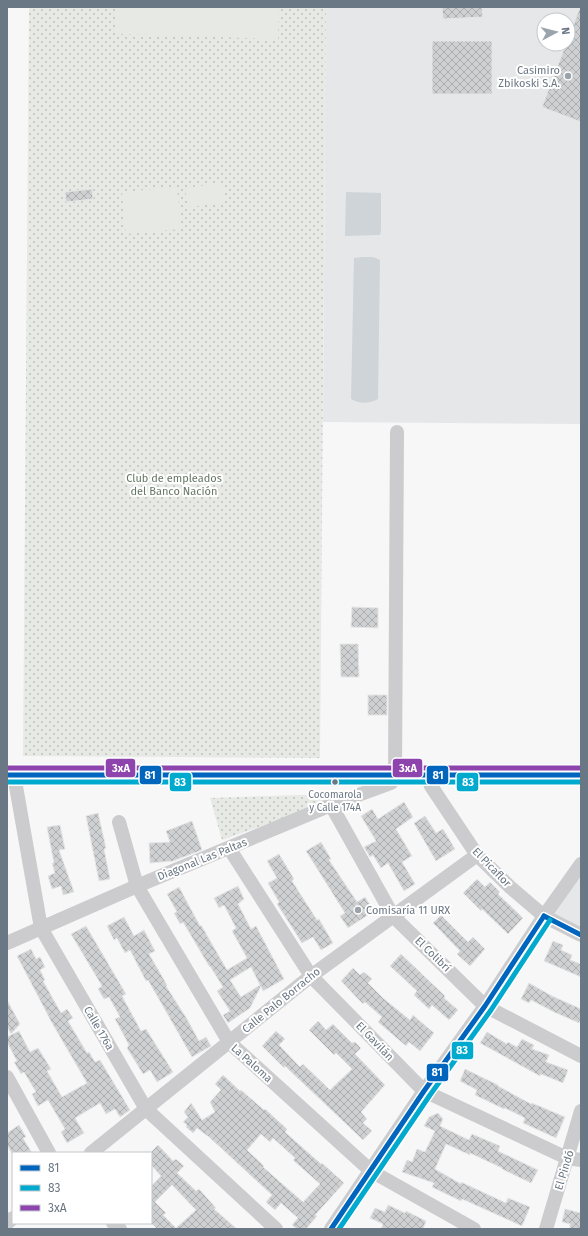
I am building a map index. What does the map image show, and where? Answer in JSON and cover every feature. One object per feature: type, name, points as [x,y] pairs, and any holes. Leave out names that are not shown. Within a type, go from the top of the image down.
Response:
[{"type":"main road","points":[[11,775],[581,775]]},
{"type":"street","points":[[395,775],[397,432]]},
{"type":"street","name":"Calle 176a","points":[[11,775],[42,928],[146,1109],[276,1229]]},
{"type":"street","name":"Diagonal Las Paltas","points":[[7,942],[331,805],[391,782],[395,775]]},
{"type":"street","name":"El Picaflor","points":[[427,775],[431,786],[477,855],[510,887],[544,916],[581,935]]},
{"type":"street","name":"El Colibrí","points":[[331,805],[393,916],[485,1006],[581,1056]]},
{"type":"street","name":"La Paloma","points":[[119,822],[137,886],[229,1042],[371,1171],[474,1229]]},
{"type":"street","name":"El Gavilán","points":[[229,848],[311,976],[424,1091],[574,1159]]},
{"type":"street","name":"Calle Palo Borracho","points":[[92,1152],[311,976],[477,855]]},
{"type":"street","points":[[331,1229],[424,1091],[485,1006],[544,916],[581,864]]},
{"type":"street","points":[[7,1077],[48,1152]]},
{"type":"street","name":"El Pindó","points":[[546,1229],[574,1159],[581,1111]]},
{"type":"shaded area","points":[[326,7],[581,7],[581,424],[323,422]]},
{"type":"shaded area","points":[[346,192],[381,193],[380,235],[345,236]]},
{"type":"shaded area","points":[[373,257],[380,260],[378,399],[364,403],[351,399],[354,258]]},
{"type":"shaded area","points":[[581,864],[581,932],[544,916]]},
{"type":"green space","name":"Club de empleados del Banco Nación","points":[[29,7],[326,7],[320,758],[23,756]]},
{"type":"green space","points":[[116,7],[279,7],[278,40],[116,34]]},
{"type":"green space","points":[[222,183],[225,203],[188,207],[185,188]]},
{"type":"green space","points":[[177,187],[181,229],[126,234],[122,192]]},
{"type":"green space","points":[[332,795],[332,801],[222,840],[210,798]]},
{"type":"building","points":[[442,7],[482,7],[483,17],[443,19]]},
{"type":"building","name":"Casimiro Zbikoski S.A.","points":[[581,7],[581,122],[542,107],[563,52],[576,52],[576,18]]},
{"type":"building","points":[[432,41],[492,41],[492,94],[432,94]]},
{"type":"building","points":[[92,189],[93,199],[66,202],[65,192]]},
{"type":"building","points":[[352,607],[378,608],[378,628],[351,627]]},
{"type":"building","points":[[340,644],[358,644],[359,677],[341,677]]},
{"type":"building","points":[[368,695],[387,695],[387,715],[368,715]]},
{"type":"building","points":[[404,802],[413,817],[396,829],[412,856],[402,862],[415,884],[404,891],[388,863],[381,868],[373,855],[370,857],[364,847],[376,841],[361,816],[372,809],[378,819]]},
{"type":"building","points":[[98,813],[106,848],[104,849],[110,879],[99,881],[86,816]]},
{"type":"building","points":[[425,816],[436,833],[443,829],[455,849],[436,861],[414,823]]},
{"type":"building","points":[[192,821],[202,850],[173,861],[150,863],[149,843],[170,842],[166,831]]},
{"type":"building","points":[[60,825],[65,849],[59,850],[74,892],[63,895],[61,886],[52,889],[48,876],[55,873],[52,863],[54,863],[47,827]]},
{"type":"building","points":[[321,842],[331,859],[329,860],[357,902],[365,897],[374,911],[348,928],[340,916],[345,913],[306,851]]},
{"type":"building","points":[[279,854],[294,879],[292,881],[317,920],[319,919],[333,943],[321,950],[313,937],[302,943],[277,904],[279,902],[268,883],[277,878],[267,861]]},
{"type":"building","points":[[477,879],[485,887],[490,882],[500,892],[498,894],[523,918],[508,934],[463,893]]},
{"type":"building","points":[[238,886],[244,899],[238,904],[251,929],[256,926],[284,979],[263,991],[261,986],[250,1008],[228,1023],[223,1015],[230,1011],[217,991],[223,987],[183,922],[180,924],[174,913],[177,912],[167,894],[179,887],[200,926],[201,925],[227,970],[247,958],[232,931],[236,928],[224,905],[219,908],[214,898]],"holes":[[[251,967],[260,985],[241,997],[230,980]]]},
{"type":"building","points":[[441,915],[468,942],[473,937],[485,949],[470,966],[457,954],[460,951],[433,923]]},
{"type":"building","points":[[124,917],[134,936],[144,930],[155,951],[149,954],[167,985],[166,986],[199,1041],[206,1037],[211,1046],[192,1057],[148,980],[146,981],[130,950],[125,953],[117,938],[114,940],[107,926]]},
{"type":"building","points":[[86,926],[126,994],[122,996],[141,1031],[146,1029],[173,1072],[157,1082],[150,1070],[143,1074],[127,1048],[129,1045],[115,1019],[120,1017],[109,997],[104,999],[98,989],[102,986],[71,934]]},
{"type":"building","points":[[553,941],[563,945],[561,950],[572,955],[570,960],[581,964],[581,977],[544,961]]},
{"type":"building","points":[[31,949],[36,959],[40,957],[45,967],[40,970],[45,980],[43,981],[61,1013],[67,1009],[73,1018],[68,1021],[87,1053],[89,1052],[95,1062],[100,1060],[130,1110],[120,1117],[115,1109],[106,1114],[100,1103],[75,1118],[84,1133],[67,1143],[61,1132],[65,1129],[48,1100],[38,1106],[32,1094],[36,1092],[24,1072],[21,1074],[14,1062],[17,1061],[7,1042],[7,1037],[19,1031],[30,1052],[38,1048],[51,1069],[47,1071],[62,1097],[87,1083],[52,1023],[17,956]]},
{"type":"building","points":[[401,954],[445,996],[444,998],[458,1010],[449,1020],[432,1005],[429,1009],[414,995],[417,991],[390,966]]},
{"type":"building","points":[[353,968],[360,975],[364,972],[372,979],[368,983],[383,998],[410,1020],[413,1015],[434,1033],[420,1051],[409,1042],[406,1046],[378,1022],[382,1017],[365,1002],[363,1004],[341,981]]},
{"type":"building","points":[[529,983],[552,996],[581,1009],[581,1018],[579,1023],[531,1000],[529,1003],[521,999]]},
{"type":"building","points":[[7,1000],[20,1024],[11,1034],[7,1026]]},
{"type":"building","points":[[318,1021],[326,1030],[333,1024],[352,1043],[355,1042],[361,1048],[355,1054],[385,1085],[361,1112],[367,1119],[363,1123],[372,1131],[363,1140],[262,1046],[276,1031],[285,1039],[279,1045],[300,1067],[303,1064],[330,1090],[352,1069],[336,1053],[334,1055],[309,1030]]},
{"type":"building","points":[[487,1032],[507,1044],[508,1042],[517,1047],[522,1039],[534,1045],[532,1049],[549,1055],[546,1062],[568,1070],[563,1083],[541,1074],[540,1076],[480,1043]]},
{"type":"building","points":[[465,1069],[498,1085],[531,1104],[532,1103],[565,1117],[556,1138],[523,1123],[525,1118],[475,1095],[477,1090],[460,1081]]},
{"type":"building","points":[[223,1075],[240,1091],[241,1090],[264,1110],[265,1109],[287,1129],[285,1132],[344,1183],[315,1215],[317,1216],[306,1229],[297,1229],[292,1225],[298,1218],[281,1203],[275,1210],[266,1202],[272,1195],[209,1137],[197,1128],[193,1133],[186,1127],[187,1125],[183,1122],[188,1117],[184,1112],[191,1103],[202,1120],[215,1112],[210,1102],[221,1090],[215,1084]],"holes":[[[261,1134],[270,1142],[273,1138],[295,1158],[293,1160],[320,1184],[303,1202],[263,1167],[264,1166],[247,1150]]]},
{"type":"building","points":[[438,1113],[443,1119],[440,1126],[469,1140],[472,1134],[500,1146],[498,1151],[538,1170],[531,1183],[470,1153],[470,1155],[446,1144],[435,1169],[461,1184],[461,1182],[506,1203],[508,1198],[530,1207],[522,1226],[462,1199],[461,1201],[442,1192],[432,1187],[434,1183],[402,1172],[407,1160],[412,1162],[417,1149],[425,1152],[435,1131],[424,1126],[429,1117]]},
{"type":"building","points":[[19,1125],[26,1137],[23,1138],[31,1152],[12,1153],[7,1145],[7,1133]]},
{"type":"building","points":[[158,1145],[173,1161],[176,1159],[184,1166],[177,1173],[196,1191],[199,1189],[216,1208],[214,1209],[237,1229],[157,1229],[152,1224],[152,1185],[161,1176],[152,1166],[151,1152]],"holes":[[[172,1185],[196,1210],[176,1228],[163,1215],[166,1213],[155,1202]]]},
{"type":"building","points":[[388,1205],[405,1213],[406,1211],[426,1221],[423,1229],[381,1229],[383,1224],[370,1218],[375,1208],[385,1212]]},
{"type":"building","points":[[565,1209],[581,1213],[581,1229],[570,1229],[570,1224],[562,1222]]},
{"type":"transit line","name":"3xA","points":[[7,768],[581,768]]},
{"type":"transit line","name":"81","points":[[7,775],[581,775]]},
{"type":"transit line","name":"83","points":[[7,782],[581,782]]},
{"type":"transit line","name":"81","points":[[544,916],[581,935]]},
{"type":"transit line","name":"81","points":[[331,1229],[424,1091],[485,1006],[544,916]]},
{"type":"transit line","name":"83","points":[[339,1229],[430,1095],[491,1010],[550,920]]},
{"type":"place","name":"Casimiro Zbikoski S.A.","points":[[568,76]]},
{"type":"place","name":"Cocomarola y Calle 174A","points":[[335,782]]},
{"type":"place","name":"Comisaría 11 URX","points":[[358,910]]}]
